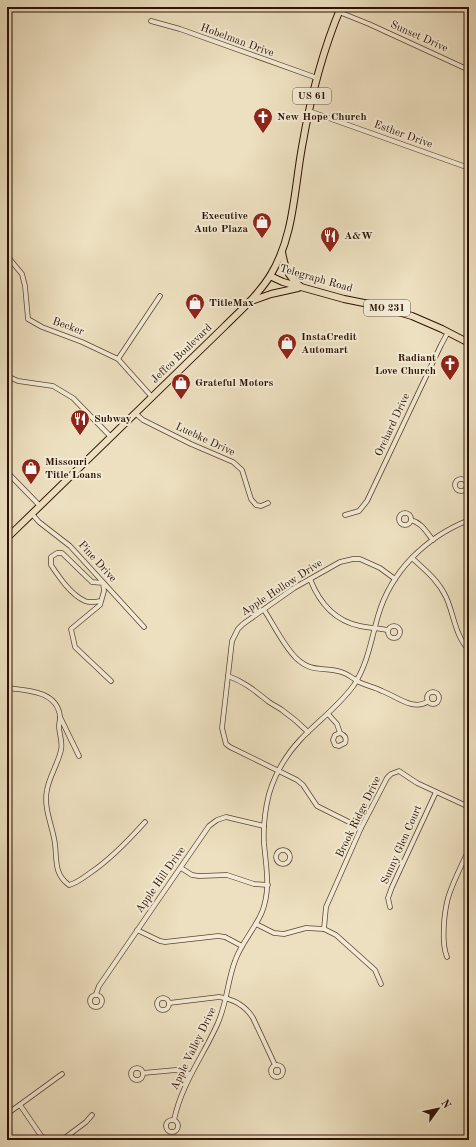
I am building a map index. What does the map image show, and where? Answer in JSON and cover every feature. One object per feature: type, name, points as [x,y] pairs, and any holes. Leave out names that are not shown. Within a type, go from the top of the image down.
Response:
[{"type":"main road","name":"Jeffco Boulevard","points":[[7,538],[250,301],[270,276],[282,252],[286,240],[309,111],[317,78],[340,9]]},
{"type":"main road","points":[[282,252],[284,265],[288,274],[301,287]]},
{"type":"main road","name":"Telegraph Road","points":[[270,276],[282,282],[393,310],[424,321],[469,343]]},
{"type":"main road","points":[[250,301],[301,287]]},
{"type":"street","points":[[465,7],[469,9]]},
{"type":"street","name":"Sunset Drive","points":[[340,9],[469,70]]},
{"type":"street","name":"Hobelman Drive","points":[[152,21],[180,29],[317,78]]},
{"type":"street","name":"Esther Drive","points":[[309,111],[469,168]]},
{"type":"street","name":"Becker","points":[[7,256],[22,274],[25,286],[28,318],[42,327],[82,342],[118,359],[152,397]]},
{"type":"street","points":[[118,359],[160,296]]},
{"type":"street","name":"Orchard Drive","points":[[344,516],[359,512],[367,501],[448,332]]},
{"type":"street","points":[[7,376],[18,381],[53,386],[73,398],[111,437]]},
{"type":"street","name":"Luebke Drive","points":[[135,413],[143,420],[191,444],[233,462],[242,470],[251,499],[256,504],[261,506],[268,503]]},
{"type":"street","points":[[7,472],[40,506]]},
{"type":"street","name":"Pine Drive","points":[[32,514],[39,522],[70,546],[144,627]]},
{"type":"street","points":[[412,520],[422,526],[432,540]]},
{"type":"street","name":"Apple Valley Drive","points":[[174,1120],[180,1098],[190,1074],[216,1027],[223,1011],[232,968],[242,946],[256,924],[265,903],[268,885],[264,826],[269,796],[279,772],[290,753],[308,732],[342,700],[356,680],[368,657],[384,600],[395,579],[412,558],[432,540],[469,520]]},
{"type":"street","points":[[101,601],[85,601],[72,591],[51,565],[51,558],[57,553],[62,553],[92,582],[96,584],[103,583],[104,591],[100,605],[71,629],[75,647],[111,681]]},
{"type":"street","points":[[412,558],[438,583],[452,611],[460,637],[469,650]]},
{"type":"street","name":"Apple Hollow Drive","points":[[361,828],[317,806],[303,784],[297,780],[230,748],[226,744],[222,728],[232,641],[238,629],[310,579],[340,562],[360,559],[380,568],[395,579]]},
{"type":"street","points":[[310,579],[325,605],[336,616],[360,626],[387,630]]},
{"type":"street","points":[[264,610],[288,648],[296,658],[310,668],[344,673],[407,703],[416,705],[427,702]]},
{"type":"street","points":[[228,676],[240,680],[271,704],[281,709],[308,732]]},
{"type":"street","points":[[7,688],[33,690],[50,698],[55,703],[78,756]]},
{"type":"street","points":[[328,714],[337,724],[340,733]]},
{"type":"street","points":[[60,716],[59,726],[62,749],[47,790],[46,800],[55,844],[55,862],[63,881],[69,885],[75,884],[102,865],[120,849],[145,822]]},
{"type":"street","name":"Brook Ridge Drive","points":[[324,929],[326,908],[361,828],[387,778],[391,774],[399,771],[417,783],[469,807]]},
{"type":"street","name":"Sunny Glen Court","points":[[390,907],[388,898],[392,887],[436,792]]},
{"type":"street","name":"Apple Hill Drive","points":[[96,994],[99,986],[209,826],[217,820],[226,817],[264,826]]},
{"type":"street","points":[[447,957],[443,942],[448,899],[469,849]]},
{"type":"street","points":[[266,859],[276,858]]},
{"type":"street","points":[[181,868],[192,875],[227,875],[254,884],[268,885]]},
{"type":"street","points":[[256,924],[274,933],[284,934],[306,928],[324,929],[336,935],[375,970],[381,984]]},
{"type":"street","points":[[138,930],[165,942],[218,936],[224,937],[242,946]]},
{"type":"street","points":[[170,1003],[219,997],[226,998],[242,1005],[248,1011],[257,1026],[275,1065]]},
{"type":"street","points":[[143,1073],[176,1070],[190,1074]]},
{"type":"street","points":[[7,1114],[62,1074]]},
{"type":"street","points":[[20,1106],[44,1140]]},
{"type":"street","points":[[62,1140],[86,1122],[92,1115]]},
{"type":"place","name":"New Hope Church","points":[[263,134]]},
{"type":"place","name":"Executive Auto Plaza","points":[[262,239]]},
{"type":"place","name":"A&W","points":[[330,253]]},
{"type":"place","name":"TitleMax","points":[[195,320]]},
{"type":"place","name":"InstaCredit Automart","points":[[287,360]]},
{"type":"place","name":"Radiant Love Church","points":[[450,381]]},
{"type":"place","name":"Grateful Motors","points":[[181,400]]},
{"type":"place","name":"Subway","points":[[80,436]]},
{"type":"place","name":"Missouri Title Loans","points":[[31,485]]}]
